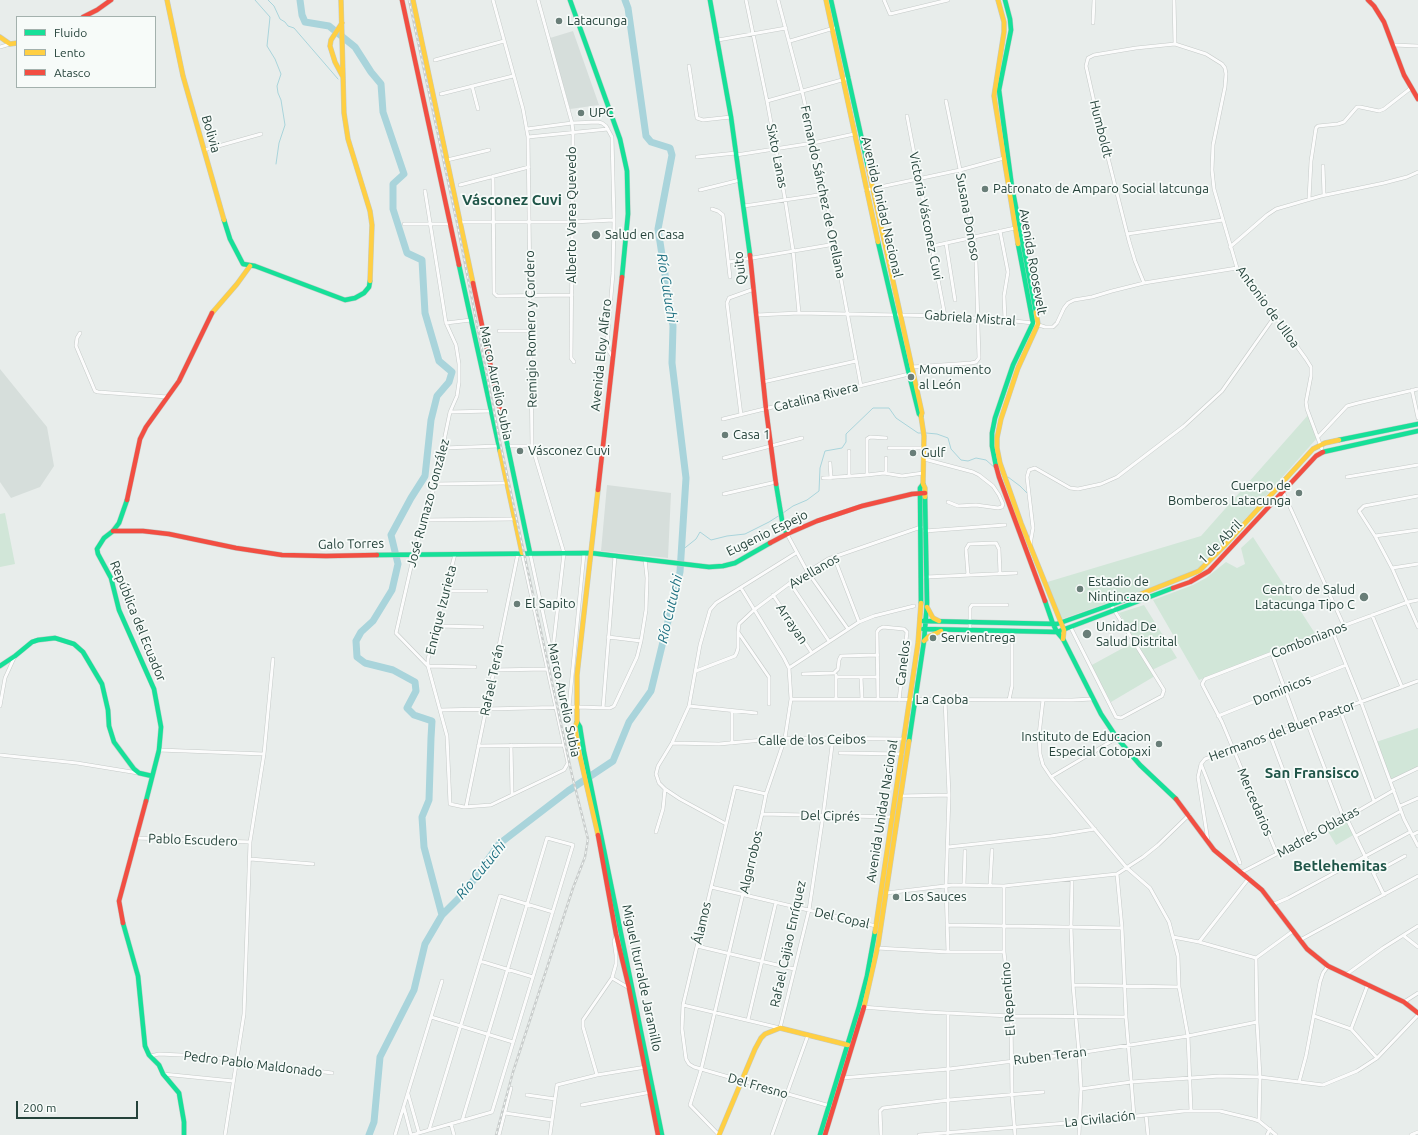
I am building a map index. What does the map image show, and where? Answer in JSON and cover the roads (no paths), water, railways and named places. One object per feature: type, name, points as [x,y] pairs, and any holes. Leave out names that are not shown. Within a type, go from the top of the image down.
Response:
[{"type":"street","points":[[85,16],[111,0]]},
{"type":"street","name":"Bolivia","points":[[166,0],[183,76],[230,239],[243,264],[250,266]]},
{"type":"street","points":[[250,266],[255,266],[345,300],[355,298],[364,293],[369,286],[371,278],[372,225],[370,211],[348,140],[344,113],[341,0]]},
{"type":"street","name":"Marco Aurelio Subia","points":[[402,0],[507,483],[520,553],[568,762],[564,770],[512,794]]},
{"type":"street","name":"Marco Aurelio Subia","points":[[413,0],[563,707]]},
{"type":"street","name":"Remigio Romero y Cordero","points":[[493,0],[523,109],[528,137],[532,446],[564,553],[552,657]]},
{"type":"street","name":"Alberto Varea Quevedo","points":[[538,0],[572,124],[571,358],[574,362]]},
{"type":"street","name":"Avenida Eloy Alfaro","points":[[570,0],[620,139],[627,172],[628,214],[577,675],[577,722],[575,727],[598,827]]},
{"type":"street","name":"Quito","points":[[710,0],[731,117],[744,206],[751,259],[766,409],[783,526],[787,534]]},
{"type":"street","name":"Sixto Lanas","points":[[746,0],[767,101],[785,200],[793,250],[799,313]]},
{"type":"street","name":"Fernando Sánchez de Orellana","points":[[778,0],[790,41],[825,194],[860,386]]},
{"type":"street","name":"Avenida Unidad Nacional","points":[[826,0],[831,29],[841,68],[846,79],[873,188],[922,413],[921,416],[924,430],[923,484],[920,488],[922,493],[926,577],[926,621],[924,641],[886,893],[866,976],[861,1007]]},
{"type":"street","name":"Avenida Unidad Nacional","points":[[831,0],[846,67],[846,79],[854,134],[866,190],[908,374],[919,414],[921,416]]},
{"type":"street","points":[[884,0],[890,14],[932,2],[948,0]]},
{"type":"street","name":"Avenida Roosevelt","points":[[998,0],[1004,22],[1004,32],[994,96],[1015,228],[1035,323],[1013,365],[995,418],[992,433],[992,446],[999,477],[1024,540],[1030,547],[1064,630]]},
{"type":"street","name":"Avenida Roosevelt","points":[[1005,0],[1011,30],[999,90],[1012,187],[1035,323],[1001,419],[997,438],[997,448],[1000,463],[1024,540],[1053,624],[1057,632],[1063,638],[1101,714],[1117,738],[1140,765],[1174,797],[1214,850],[1262,890],[1300,940],[1311,952],[1328,966],[1404,1002],[1418,1014]]},
{"type":"street","points":[[1093,23],[1094,0]]},
{"type":"street","points":[[1174,0],[1175,44]]},
{"type":"street","points":[[1368,0],[1374,6],[1384,22],[1400,66],[1418,99]]},
{"type":"street","points":[[342,23],[331,40],[331,52],[344,78]]},
{"type":"street","points":[[718,40],[786,28]]},
{"type":"street","points":[[790,41],[837,28]]},
{"type":"street","points":[[0,37],[10,44]]},
{"type":"street","points":[[435,60],[504,41]]},
{"type":"street","points":[[0,47],[16,43]]},
{"type":"street","name":"Antonio de Ulloa","points":[[1175,44],[1206,54],[1222,64],[1226,74],[1225,87],[1213,146],[1212,164],[1214,189],[1237,268],[1275,316],[1311,367],[1311,376],[1306,402],[1307,409],[1323,452]]},
{"type":"street","name":"Humboldt","points":[[1144,283],[1135,261],[1127,234],[1086,66],[1088,58],[1094,55],[1136,48],[1175,44]]},
{"type":"street","points":[[836,47],[841,46]]},
{"type":"street","points":[[1393,46],[1418,46]]},
{"type":"street","points":[[689,66],[697,118],[702,120],[731,117]]},
{"type":"street","points":[[841,68],[846,67]]},
{"type":"street","points":[[441,94],[513,76]]},
{"type":"street","points":[[767,101],[846,79]]},
{"type":"street","points":[[472,86],[478,109]]},
{"type":"street","points":[[1309,199],[1311,161],[1316,128],[1318,126],[1344,122],[1357,107],[1360,106],[1379,111],[1384,109],[1411,88]]},
{"type":"street","name":"Susana Donoso","points":[[912,367],[971,363],[976,362],[979,358],[979,318],[974,238],[946,101]]},
{"type":"street","name":"Victoria Vásconez Cuvi","points":[[907,116],[918,178],[933,246],[945,316]]},
{"type":"street","points":[[527,129],[598,122],[602,123],[608,129],[612,141],[614,220],[613,273],[607,344],[608,350],[612,356]]},
{"type":"street","points":[[528,137],[608,129]]},
{"type":"street","points":[[204,150],[261,134]]},
{"type":"street","points":[[697,157],[776,149],[854,134]]},
{"type":"street","points":[[447,160],[489,150]]},
{"type":"street","points":[[866,190],[960,170],[1004,158]]},
{"type":"street","points":[[1323,166],[1324,195]]},
{"type":"street","points":[[460,185],[529,167]]},
{"type":"street","points":[[1230,247],[1276,209],[1324,195],[1384,184],[1418,172]]},
{"type":"street","points":[[493,176],[494,293],[498,296],[572,296]]},
{"type":"street","points":[[700,190],[740,180]]},
{"type":"street","name":"José Rumazo González","points":[[425,191],[446,323],[456,345],[459,364],[457,396],[450,412],[435,484],[414,554],[396,633],[428,666],[447,736],[450,804],[466,807]]},
{"type":"street","points":[[744,206],[825,194]]},
{"type":"street","points":[[712,209],[723,215],[730,277]]},
{"type":"street","points":[[460,222],[529,223],[614,220]]},
{"type":"street","points":[[1127,234],[1223,220]]},
{"type":"street","points":[[404,224],[451,224]]},
{"type":"street","points":[[933,246],[1015,228]]},
{"type":"street","points":[[1000,231],[1008,272],[1004,296],[1004,320]]},
{"type":"street","points":[[946,243],[955,300]]},
{"type":"street","points":[[729,262],[834,244]]},
{"type":"street","name":"República del Ecuador","points":[[184,1135],[184,1122],[179,1093],[163,1074],[159,1065],[150,1056],[145,1046],[138,976],[125,932],[119,901],[159,750],[161,727],[154,689],[119,610],[111,578],[98,554],[97,549],[104,538],[113,531],[119,523],[124,512],[140,439],[179,380],[209,316],[237,284],[250,266]]},
{"type":"street","name":"Gabriela Mistral","points":[[757,315],[799,313],[945,316],[1035,323],[1045,327],[1053,327],[1057,323],[1064,308],[1068,303],[1074,300],[1092,297],[1144,283],[1237,268]]},
{"type":"street","points":[[741,415],[727,303],[729,298],[754,289]]},
{"type":"street","points":[[1030,547],[1033,528],[1027,477],[1029,470],[1035,468],[1070,488],[1078,489],[1101,484],[1117,477],[1184,426],[1222,391],[1275,316]]},
{"type":"street","points":[[446,323],[471,320]]},
{"type":"street","points":[[499,331],[530,331]]},
{"type":"street","points":[[80,333],[77,338],[76,346],[80,359],[95,391],[168,397]]},
{"type":"street","points":[[764,382],[856,361]]},
{"type":"street","name":"Catalina Rivera","points":[[723,419],[908,374]]},
{"type":"street","points":[[1318,437],[1348,406],[1418,389]]},
{"type":"street","points":[[1412,390],[1418,418]]},
{"type":"street","points":[[450,412],[491,412]]},
{"type":"street","points":[[1320,444],[1418,424]]},
{"type":"street","name":"1 de Abril","points":[[919,629],[1057,632],[1190,582],[1209,571],[1225,556],[1316,456],[1323,452],[1418,431]]},
{"type":"street","points":[[867,475],[867,439],[870,437],[886,438]]},
{"type":"street","points":[[724,458],[802,438]]},
{"type":"street","name":"1 de Abril","points":[[920,621],[1060,623],[1199,571],[1226,545],[1313,449],[1320,444]]},
{"type":"street","points":[[443,448],[499,446]]},
{"type":"street","points":[[507,446],[532,446]]},
{"type":"street","points":[[889,448],[924,446]]},
{"type":"street","points":[[849,451],[849,476]]},
{"type":"street","points":[[886,458],[886,473]]},
{"type":"street","points":[[924,459],[973,472],[979,475],[993,486],[1003,504],[1002,507],[998,508],[976,505],[958,506],[948,502]]},
{"type":"street","points":[[830,463],[831,478]]},
{"type":"street","points":[[1347,477],[1418,466]]},
{"type":"street","points":[[823,478],[886,473],[902,476],[923,473]]},
{"type":"street","points":[[435,484],[507,483]]},
{"type":"street","points":[[724,494],[776,483]]},
{"type":"street","points":[[1280,485],[1344,626]]},
{"type":"street","name":"Eugenio Espejo","points":[[591,553],[709,567],[723,566],[735,563],[787,534],[817,521],[862,506],[922,493]]},
{"type":"street","points":[[1418,496],[1364,506],[1360,511],[1392,568],[1418,627]]},
{"type":"street","points":[[423,520],[514,518]]},
{"type":"street","name":"Avellanos","points":[[738,632],[739,624],[773,595],[807,572],[834,557],[923,529],[1005,525]]},
{"type":"street","name":"Avenida Unidad Nacional","points":[[825,1135],[831,1106],[877,948],[878,926],[892,817],[920,621],[923,529]]},
{"type":"street","points":[[1375,536],[1418,530]]},
{"type":"street","name":"Galo Torres","points":[[113,531],[143,531],[169,534],[236,548],[282,555],[326,556],[591,553]]},
{"type":"street","points":[[787,534],[807,572],[848,629]]},
{"type":"street","points":[[968,575],[966,549],[969,544],[996,543],[999,549],[1000,573]]},
{"type":"street","name":"Rafael Terán","points":[[466,807],[520,553]]},
{"type":"street","points":[[569,707],[584,553]]},
{"type":"street","points":[[726,824],[680,799],[665,789],[659,783],[656,774],[660,761],[672,742],[689,706],[700,645],[710,610],[716,603],[796,553]]},
{"type":"street","name":"Enrique Izurieta","points":[[428,666],[428,659],[455,554]]},
{"type":"street","points":[[603,708],[615,556]]},
{"type":"street","points":[[834,557],[859,622]]},
{"type":"street","points":[[440,710],[563,707],[610,708],[614,706],[637,657],[641,641],[646,610],[647,578],[645,559]]},
{"type":"street","points":[[1392,568],[1418,564]]},
{"type":"street","points":[[926,577],[1016,573]]},
{"type":"street","points":[[790,583],[830,641]]},
{"type":"street","name":"Algarrobos","points":[[719,1135],[690,1105],[701,1070],[766,794],[785,738],[791,699],[789,668],[741,588]]},
{"type":"street","points":[[446,591],[486,591]]},
{"type":"street","name":"Arrayan","points":[[773,595],[812,653]]},
{"type":"street","name":"Combonianos","points":[[1202,684],[1205,679],[1332,630],[1408,602],[1418,600]]},
{"type":"street","points":[[970,631],[970,608],[972,605],[1007,605]]},
{"type":"street","points":[[1071,628],[1116,717],[1121,718],[1162,696],[1164,692],[1111,605]]},
{"type":"street","points":[[789,668],[859,622],[874,616],[914,606]]},
{"type":"street","points":[[926,606],[933,618],[942,622]]},
{"type":"street","points":[[1372,616],[1402,687]]},
{"type":"street","points":[[437,626],[482,627]]},
{"type":"street","name":"Canelos","points":[[878,700],[878,632],[879,629],[883,628],[906,630],[907,633],[899,700]]},
{"type":"street","points":[[924,641],[928,637],[943,630]]},
{"type":"street","points":[[1063,638],[1064,630]]},
{"type":"street","points":[[1332,630],[1400,806],[1418,846]]},
{"type":"street","points":[[1009,700],[1012,686],[1012,631]]},
{"type":"street","points":[[696,672],[734,656],[738,648],[738,632]]},
{"type":"street","points":[[738,632],[769,677],[769,704]]},
{"type":"street","points":[[608,637],[641,641]]},
{"type":"street","points":[[0,666],[32,642],[55,638],[74,644],[83,652],[102,684],[108,710],[109,726],[114,742],[129,763],[139,773]]},
{"type":"street","points":[[1272,654],[1298,725]]},
{"type":"street","points":[[836,699],[836,672],[838,669],[839,660],[842,656],[878,655]]},
{"type":"street","points":[[0,706],[5,678],[15,656]]},
{"type":"street","points":[[225,1135],[244,1014],[250,842],[264,754],[273,659]]},
{"type":"street","name":"Dominicos","points":[[1218,716],[1346,665]]},
{"type":"street","points":[[428,666],[475,667]]},
{"type":"street","points":[[494,670],[547,669]]},
{"type":"street","points":[[803,674],[831,674],[836,672]]},
{"type":"street","points":[[836,677],[878,677]]},
{"type":"street","points":[[862,677],[862,700]]},
{"type":"street","name":"Hermanos del Buen Pastor","points":[[1208,843],[1198,777],[1200,764],[1205,758],[1418,681]]},
{"type":"street","name":"Mercedarios","points":[[1202,684],[1233,749],[1277,854]]},
{"type":"street","name":"La Caoba","points":[[791,699],[1072,700],[1094,698]]},
{"type":"street","points":[[945,700],[949,795],[946,886],[948,952]]},
{"type":"street","points":[[1043,700],[1039,735],[1040,754],[1043,765],[1051,777],[1127,868],[1150,888],[1165,914],[1178,956],[1179,986],[1188,1036],[1190,1111]]},
{"type":"street","points":[[689,706],[756,712]]},
{"type":"street","points":[[732,710],[732,743]]},
{"type":"street","points":[[1340,710],[1374,801]]},
{"type":"street","points":[[1307,722],[1345,818],[1356,836],[1384,895]]},
{"type":"street","points":[[1270,735],[1308,837]]},
{"type":"street","name":"Calle de los Ceibos","points":[[672,742],[732,743],[785,738],[904,740]]},
{"type":"street","name":"Rafael Cajiao Enríquez","points":[[719,1135],[741,1081],[761,1038],[771,1031],[780,1028],[809,910],[823,816],[832,738]]},
{"type":"street","points":[[1051,777],[1117,738]]},
{"type":"street","points":[[466,807],[490,805],[512,794],[511,745]]},
{"type":"street","points":[[478,746],[564,745]]},
{"type":"street","points":[[159,750],[264,754]]},
{"type":"street","points":[[840,753],[902,754]]},
{"type":"street","points":[[0,755],[77,764],[152,776]]},
{"type":"street","points":[[1200,764],[1240,863]]},
{"type":"street","points":[[1391,781],[1418,768]]},
{"type":"street","name":"Álamos","points":[[686,1060],[682,1029],[683,1005],[735,787],[766,794]]},
{"type":"street","points":[[656,832],[663,810],[665,789]]},
{"type":"street","name":"Madres Oblatas","points":[[1242,872],[1345,818],[1394,790]]},
{"type":"street","points":[[901,796],[949,795]]},
{"type":"street","points":[[1400,806],[1418,798]]},
{"type":"street","points":[[1356,836],[1402,811]]},
{"type":"street","name":"Del Ciprés","points":[[762,814],[898,817]]},
{"type":"street","points":[[886,893],[964,884],[1004,886],[1117,874],[1158,845],[1189,815]]},
{"type":"street","name":"Miguel Iturralde Jaramillo","points":[[598,827],[616,934],[647,1066]]},
{"type":"street","name":"Miguel Iturralde Jaramillo","points":[[598,827],[647,1066],[658,1135]]},
{"type":"street","points":[[948,847],[1051,836],[1095,829]]},
{"type":"street","points":[[1274,904],[1411,833],[1418,832]]},
{"type":"street","name":"Pablo Escudero","points":[[136,838],[250,842]]},
{"type":"street","points":[[404,1108],[412,1135],[419,1134],[492,1112],[573,846],[547,838],[462,1121]]},
{"type":"street","points":[[990,886],[992,850]]},
{"type":"street","points":[[964,884],[965,852]]},
{"type":"street","points":[[1374,873],[1405,856]]},
{"type":"street","points":[[250,859],[313,864]]},
{"type":"street","points":[[1117,874],[1122,928],[1126,1017],[1134,1116]]},
{"type":"street","points":[[1300,940],[1418,876]]},
{"type":"street","points":[[1199,942],[1249,878]]},
{"type":"street","points":[[1072,879],[1071,927],[1073,985],[1079,1053],[1079,1135]]},
{"type":"street","name":"El Repentino","points":[[1004,886],[1004,952],[1011,1016],[1012,1095],[1015,1135]]},
{"type":"street","name":"Del Copal","points":[[711,887],[878,926]]},
{"type":"street","points":[[429,1130],[500,896],[553,912]]},
{"type":"street","points":[[748,1020],[776,902]]},
{"type":"street","points":[[947,925],[1122,928]]},
{"type":"street","points":[[1347,974],[1383,948],[1418,926]]},
{"type":"street","points":[[1256,958],[1293,931]]},
{"type":"street","points":[[597,1075],[582,1027],[583,1020],[612,978],[616,964],[614,941],[616,934]]},
{"type":"street","points":[[1404,936],[1418,947]]},
{"type":"street","points":[[1173,937],[1199,942],[1256,958]]},
{"type":"street","points":[[697,946],[794,969]]},
{"type":"street","points":[[877,948],[948,952],[1004,952]]},
{"type":"street","points":[[1256,958],[1260,1077],[1259,1121]]},
{"type":"street","points":[[480,962],[533,977]]},
{"type":"street","points":[[1299,1082],[1306,1056],[1323,973],[1328,966]]},
{"type":"street","points":[[612,978],[629,988]]},
{"type":"street","points":[[396,1135],[442,981]]},
{"type":"street","points":[[1351,1029],[1368,984]]},
{"type":"street","points":[[1073,985],[1179,986]]},
{"type":"street","points":[[1404,1002],[1418,993]]},
{"type":"street","points":[[683,1005],[849,1045]]},
{"type":"street","points":[[861,1007],[948,1014],[1126,1017]]},
{"type":"street","points":[[948,1014],[949,1134]]},
{"type":"street","points":[[1080,1089],[1131,1082],[1220,1076],[1260,1077],[1323,1085],[1357,1071],[1377,1058],[1418,1014]]},
{"type":"street","points":[[1314,1016],[1351,1029],[1377,1058]]},
{"type":"street","points":[[431,1017],[514,1042]]},
{"type":"street","name":"Ruben Teran","points":[[842,1078],[949,1069],[1079,1053],[1188,1036],[1257,1022]]},
{"type":"street","points":[[772,1135],[808,1035]]},
{"type":"street","name":"Avenida Unidad Nacional","points":[[820,1135],[842,1078],[849,1045]]},
{"type":"street","name":"Pedro Pablo Maldonado","points":[[150,1056],[159,1054],[189,1055],[332,1073]]},
{"type":"street","name":"Del Fresno","points":[[686,1060],[691,1066],[701,1070],[831,1106]]},
{"type":"street","points":[[550,1135],[557,1085],[597,1075],[647,1066]]},
{"type":"street","points":[[163,1074],[233,1081]]},
{"type":"street","points":[[500,1135],[511,1088]]},
{"type":"street","points":[[582,1105],[651,1091]]},
{"type":"street","name":"Miguel Iturralde Jaramillo","points":[[651,1091],[662,1135]]},
{"type":"street","points":[[881,1135],[880,1111],[883,1108],[949,1100],[1043,1092]]},
{"type":"street","points":[[408,1094],[419,1134]]},
{"type":"street","points":[[527,1095],[555,1099]]},
{"type":"street","name":"La Civilación","points":[[918,1135],[949,1134],[1190,1111],[1220,1111],[1259,1121],[1276,1135]]},
{"type":"street","points":[[505,1113],[552,1120]]},
{"type":"street","points":[[1146,1115],[1148,1135]]},
{"type":"street","points":[[451,1124],[454,1135]]},
{"type":"street","points":[[986,1135],[987,1130]]},
{"type":"street","points":[[1267,1135],[1270,1130]]},
{"type":"street","points":[[1411,1135],[1418,1132]]},
{"type":"waterway","points":[[255,0],[270,17],[267,46],[275,59],[281,74],[277,86],[285,125],[279,143],[276,164]]},
{"type":"waterway","points":[[268,0],[274,6],[280,19],[288,26],[294,28],[338,79]]},
{"type":"waterway","points":[[300,0],[302,15],[305,22],[329,26],[355,47],[371,72],[381,84],[383,112],[404,174],[393,184],[393,209],[407,253],[422,260],[425,313],[439,361],[452,372],[449,382],[437,396],[431,420],[425,476],[391,535],[398,564],[392,590],[373,621],[361,632],[356,641],[357,657],[365,663],[393,670],[415,682],[416,691],[407,708],[414,715],[432,721],[429,800],[422,817],[424,847],[442,915]]},
{"type":"waterway","name":"Río Cutuchi","points":[[369,1135],[374,1122],[380,1057],[414,990],[425,944],[442,915],[465,892],[499,844],[568,791],[613,761],[629,722],[651,691],[680,572],[686,478],[672,363],[673,326],[658,229],[672,155],[670,148],[651,142],[646,136],[628,8],[625,0]]},
{"type":"waterway","points":[[783,513],[793,506],[807,500],[819,491],[820,468],[825,451],[842,448],[846,442],[846,434],[873,408],[889,408],[896,418],[918,433],[921,433]]},
{"type":"waterway","points":[[926,433],[937,434],[948,438],[951,449],[961,460],[968,461],[976,458],[986,460],[995,468]]},
{"type":"waterway","points":[[1008,477],[1027,493]]},
{"type":"waterway","points":[[681,551],[696,539],[700,532],[711,540],[745,534],[780,515]]},
{"type":"railway","points":[[409,0],[457,223],[500,442],[572,775],[588,839],[585,857],[573,888],[513,1072],[496,1135]]},
{"type":"place","name":"Latacunga","points":[[559,21]]},
{"type":"place","name":"UPC","points":[[581,113]]},
{"type":"place","name":"Patronato de Amparo Social latcunga","points":[[985,189]]},
{"type":"place","name":"Salud en Casa","points":[[596,235]]},
{"type":"place","name":"Monumento al León","points":[[911,377]]},
{"type":"place","name":"Casa 1","points":[[725,435]]},
{"type":"place","name":"Vásconez Cuvi","points":[[520,451]]},
{"type":"place","name":"Gulf","points":[[913,453]]},
{"type":"place","name":"Cuerpo de Bomberos Latacunga","points":[[1299,493]]},
{"type":"place","name":"Estadio de Nintincazo","points":[[1080,589]]},
{"type":"place","name":"Centro de Salud Latacunga Tipo C","points":[[1364,597]]},
{"type":"place","name":"El Sapito","points":[[517,604]]},
{"type":"place","name":"Unidad De Salud Distrital","points":[[1087,634]]},
{"type":"place","name":"Servientrega","points":[[933,638]]},
{"type":"place","name":"Instituto de Educacion Especial Cotopaxi","points":[[1159,744]]},
{"type":"place","name":"Los Sauces","points":[[896,897]]},
{"type":"district","name":"Vásconez Cuvi","points":[[512,200]]},
{"type":"district","name":"San Fransisco","points":[[1312,773]]},
{"type":"district","name":"Betlehemitas","points":[[1340,866]]}]
